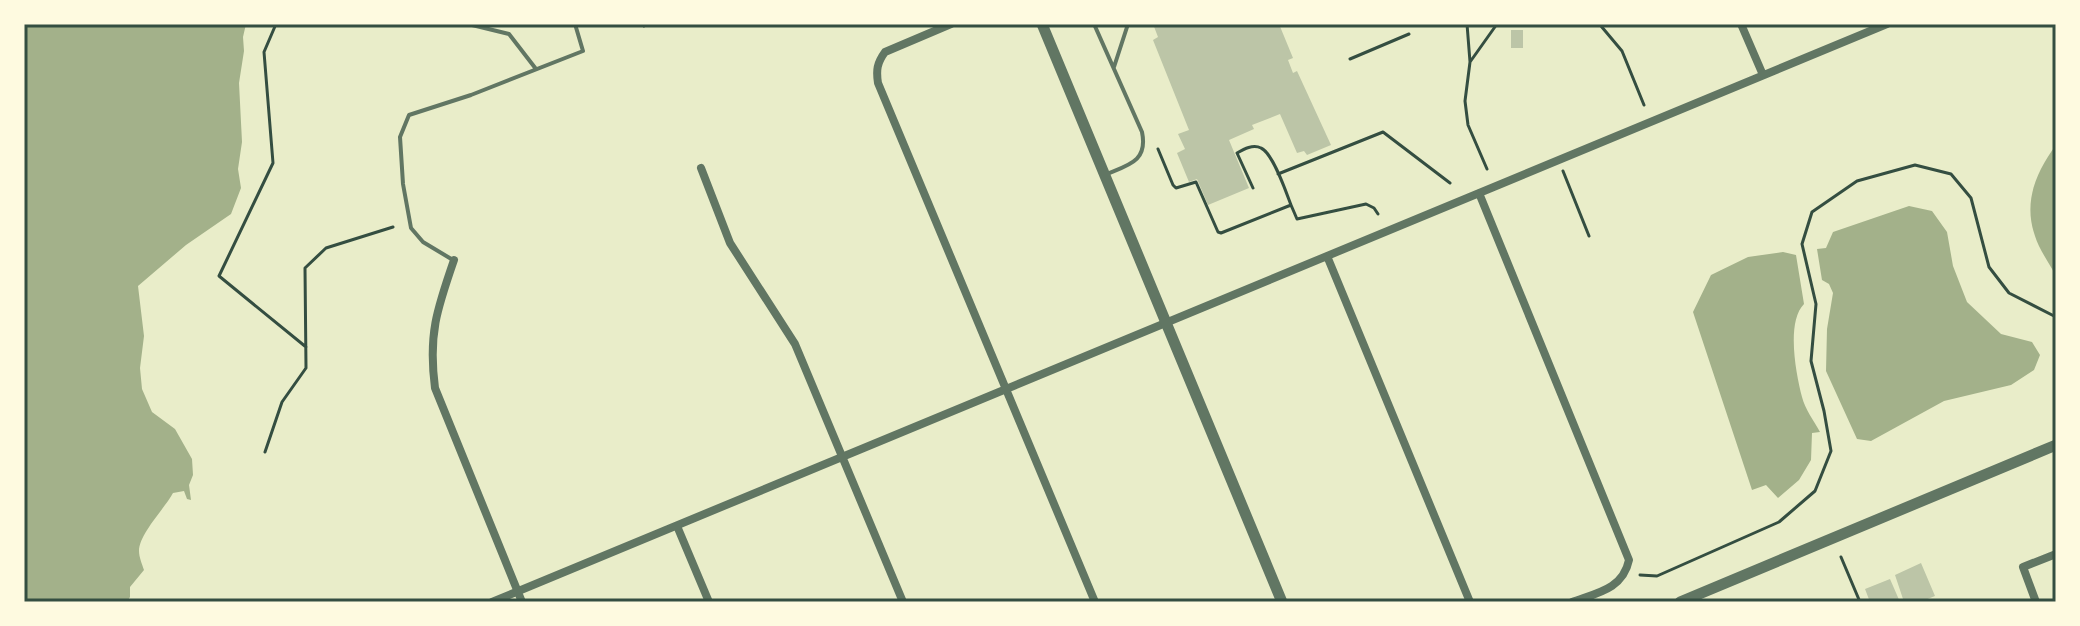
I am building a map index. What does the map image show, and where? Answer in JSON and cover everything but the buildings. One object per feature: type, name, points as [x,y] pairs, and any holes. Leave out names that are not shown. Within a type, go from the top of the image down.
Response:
[{"type":"street","points":[[951,24],[885,52],[878,61],[878,83],[1095,602]]},
{"type":"street","points":[[1042,24],[1282,602]]},
{"type":"street","points":[[1741,24],[1763,75]]},
{"type":"street","points":[[492,602],[1887,24]]},
{"type":"street","points":[[701,168],[730,243],[795,344],[903,602]]},
{"type":"street","points":[[1479,193],[1629,560],[1627,572],[1620,581],[1572,602]]},
{"type":"street","points":[[1327,256],[1470,602]]},
{"type":"street","points":[[454,260],[433,326],[432,371],[435,388],[522,602]]},
{"type":"street","points":[[1680,602],[2056,445]]},
{"type":"street","points":[[677,526],[709,602]]},
{"type":"street","points":[[2036,602],[2023,567],[2056,554]]},
{"type":"lane","points":[[468,24],[509,34],[536,69]]},
{"type":"lane","points":[[454,260],[423,242],[411,228],[403,184],[400,137],[409,115],[471,95],[583,51],[575,24]]},
{"type":"lane","points":[[1094,24],[1144,142],[1139,158],[1104,175]]},
{"type":"lane","points":[[1114,67],[1128,24]]},
{"type":"path","points":[[276,24],[264,52],[273,163],[219,276],[306,347]]},
{"type":"path","points":[[1467,24],[1470,62],[1465,101],[1468,125],[1487,169]]},
{"type":"path","points":[[1470,62],[1497,24]]},
{"type":"path","points":[[1597,24],[1622,51],[1644,105]]},
{"type":"path","points":[[1350,59],[1409,34]]},
{"type":"path","points":[[1278,174],[1383,132],[1450,183]]},
{"type":"path","points":[[1253,188],[1237,153],[1259,147],[1267,152],[1297,219],[1366,204],[1378,214]]},
{"type":"path","points":[[1158,149],[1176,188],[1196,182],[1218,232],[1291,205]]},
{"type":"path","points":[[1559,160],[1589,236]]},
{"type":"path","points":[[1640,575],[1657,576],[1779,522],[1815,491],[1831,451],[1811,361],[1816,304],[1802,244],[1812,212],[1857,181],[1915,165],[1951,174],[1971,198],[1989,267],[2009,293],[2056,317]]},
{"type":"path","points":[[265,452],[282,402],[306,368],[305,268],[326,248],[393,227]]},
{"type":"path","points":[[1841,557],[1860,602]]},
{"type":"shaded area","points":[[24,24],[246,24],[239,83],[242,142],[238,169],[241,188],[231,214],[186,245],[138,286],[144,336],[140,368],[142,389],[152,412],[175,429],[192,459],[193,475],[189,485],[191,500],[187,499],[184,491],[173,493],[143,537],[139,551],[144,570],[130,587],[127,602],[24,602]]},
{"type":"shaded area","points":[[2056,145],[2056,276],[2037,241],[2030,211],[2037,177]]},
{"type":"shaded area","points":[[1909,206],[1932,211],[1947,232],[1953,266],[1967,302],[2001,334],[2032,342],[2040,355],[2034,370],[2011,385],[1944,401],[1871,441],[1857,439],[1826,371],[1827,329],[1833,293],[1829,284],[1822,280],[1817,249],[1826,248],[1833,232]]},
{"type":"shaded area","points":[[1783,252],[1796,255],[1804,304],[1795,323],[1795,362],[1803,401],[1820,432],[1812,433],[1811,460],[1799,480],[1778,498],[1766,485],[1752,490],[1693,312],[1711,275],[1748,257]]}]
